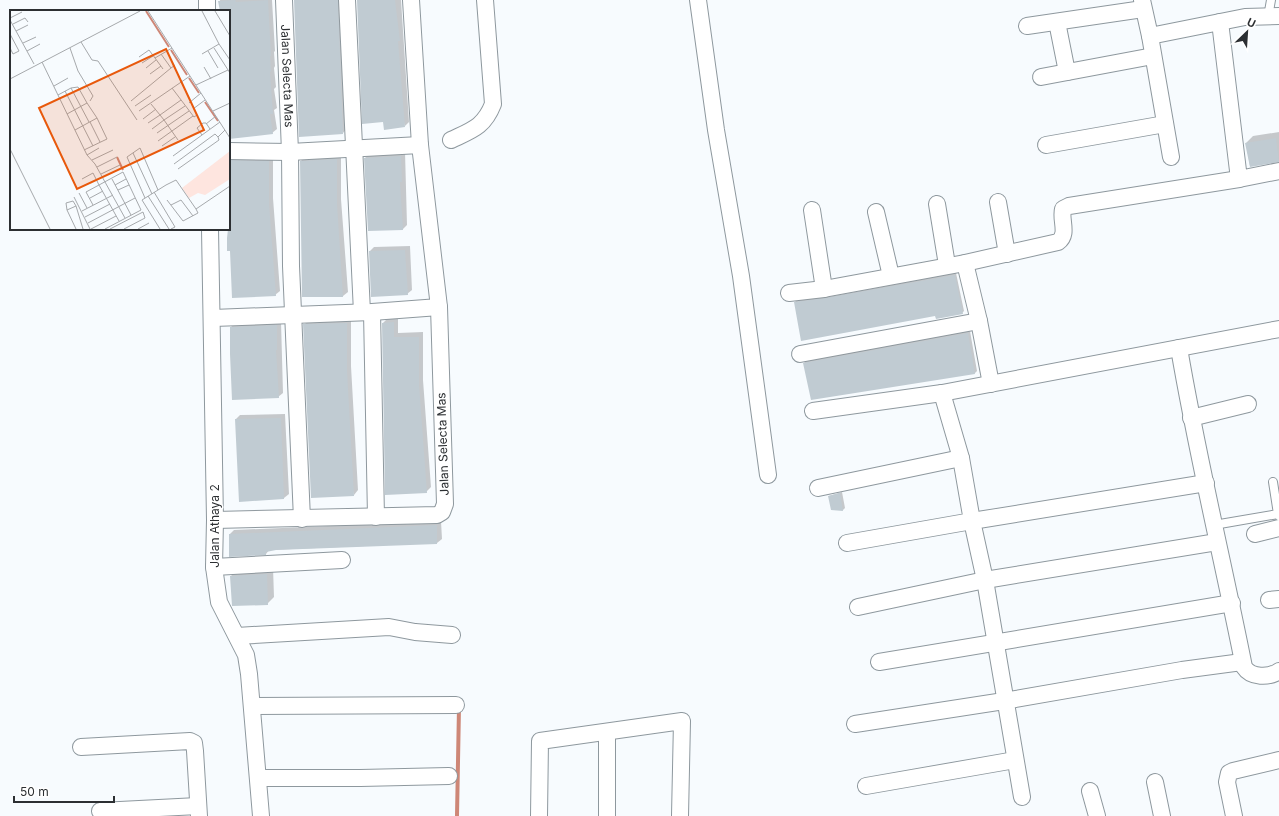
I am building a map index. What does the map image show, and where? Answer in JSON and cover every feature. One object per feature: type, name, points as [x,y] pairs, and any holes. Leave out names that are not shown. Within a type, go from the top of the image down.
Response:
[{"type":"street","name":"Jalan Selecta Mas","points":[[284,0],[290,152],[291,266],[302,519]]},
{"type":"street","points":[[347,0],[355,147],[367,312],[376,517]]},
{"type":"street","name":"Jalan Selecta Mas","points":[[215,520],[437,515],[444,509],[439,307],[420,145],[411,0]]},
{"type":"street","points":[[451,140],[476,128],[488,118],[493,104],[485,0]]},
{"type":"street","points":[[698,0],[716,130],[741,276],[768,475]]},
{"type":"street","points":[[1027,26],[1057,22],[1142,5],[1150,36],[1171,157]]},
{"type":"street","points":[[1150,36],[1244,17],[1273,17]]},
{"type":"street","points":[[1057,22],[1066,72]]},
{"type":"street","points":[[1220,22],[1239,178]]},
{"type":"street","points":[[1041,77],[1153,56]]},
{"type":"street","points":[[1046,146],[1165,124]]},
{"type":"street","points":[[230,151],[290,152],[355,147],[420,145]]},
{"type":"street","points":[[789,293],[824,289],[947,265],[965,263],[1058,242],[1063,239],[1064,234],[1062,214],[1063,208],[1069,206],[1279,171]]},
{"type":"street","points":[[998,202],[1007,254]]},
{"type":"street","points":[[937,204],[947,265]]},
{"type":"street","points":[[812,210],[824,289]]},
{"type":"street","points":[[876,212],[891,276]]},
{"type":"street","name":"Jalan Athaya 2","points":[[210,230],[213,318],[214,566],[220,602],[246,655],[253,706],[261,816]]},
{"type":"street","points":[[965,263],[979,321],[991,384]]},
{"type":"street","points":[[213,318],[367,312],[439,307]]},
{"type":"street","points":[[800,354],[979,321]]},
{"type":"street","points":[[813,411],[942,393],[1279,329]]},
{"type":"street","points":[[1179,348],[1191,418],[1206,483],[1217,542],[1232,603],[1242,662],[1247,672],[1256,676],[1275,674],[1279,671]]},
{"type":"street","points":[[942,393],[961,458],[972,521],[997,642],[1004,701],[1022,797]]},
{"type":"street","points":[[1191,418],[1248,404]]},
{"type":"street","points":[[818,488],[961,458]]},
{"type":"street","points":[[847,542],[1206,483]]},
{"type":"street","points":[[1254,534],[1279,528]]},
{"type":"street","points":[[858,606],[985,580],[1217,542]]},
{"type":"street","points":[[214,566],[342,560]]},
{"type":"street","points":[[879,662],[1232,603]]},
{"type":"street","points":[[237,636],[389,627],[415,632],[452,636]]},
{"type":"street","points":[[854,724],[1004,701],[1182,670],[1242,662]]},
{"type":"street","points":[[253,706],[456,705]]},
{"type":"street","points":[[539,816],[540,741],[682,721],[680,816]]},
{"type":"street","points":[[607,732],[607,816]]},
{"type":"street","points":[[81,747],[190,741],[194,743],[199,811],[100,811]]},
{"type":"street","points":[[866,786],[1015,760]]},
{"type":"street","points":[[1234,816],[1227,782],[1229,774],[1233,770],[1279,760]]},
{"type":"street","points":[[258,778],[450,776]]},
{"type":"street","points":[[1154,782],[1162,816]]},
{"type":"street","points":[[1090,791],[1097,816]]},
{"type":"lane","points":[[1271,0],[1273,17]]},
{"type":"lane","points":[[1214,525],[1279,515],[1273,482]]},
{"type":"building","points":[[235,0],[236,2],[268,0],[273,114],[270,114],[273,134],[230,139],[230,10],[220,10],[218,1]]},
{"type":"building","points":[[294,0],[338,0],[343,134],[299,137]]},
{"type":"building","points":[[357,0],[395,0],[400,41],[398,41],[405,127],[384,130],[383,122],[362,124]]},
{"type":"building","points":[[1276,138],[1279,162],[1250,167],[1245,143]]},
{"type":"building","points":[[401,156],[402,182],[400,182],[403,230],[368,231],[364,158]]},
{"type":"building","points":[[337,159],[337,204],[343,297],[302,297],[300,161]]},
{"type":"building","points":[[230,160],[269,161],[269,204],[276,296],[232,298],[230,251],[227,251],[228,230],[230,230]]},
{"type":"building","points":[[405,250],[408,295],[371,297],[369,251]]},
{"type":"building","points":[[955,275],[963,314],[936,319],[935,316],[801,341],[794,302]]},
{"type":"building","points":[[394,322],[394,337],[419,337],[419,385],[427,493],[385,495],[382,323]]},
{"type":"building","points":[[347,323],[347,371],[354,496],[311,498],[303,324]]},
{"type":"building","points":[[277,325],[276,350],[279,398],[232,400],[230,327]]},
{"type":"building","points":[[968,333],[975,374],[811,400],[803,363]]},
{"type":"building","points":[[281,418],[284,499],[239,502],[235,419]]},
{"type":"building","points":[[840,493],[843,511],[831,510],[828,496]]},
{"type":"building","points":[[437,525],[437,544],[276,550],[266,552],[266,555],[229,557],[229,534]]},
{"type":"building","points":[[267,574],[268,605],[232,606],[230,576]]},
{"type":"waterway","points":[[457,816],[459,707]]}]
